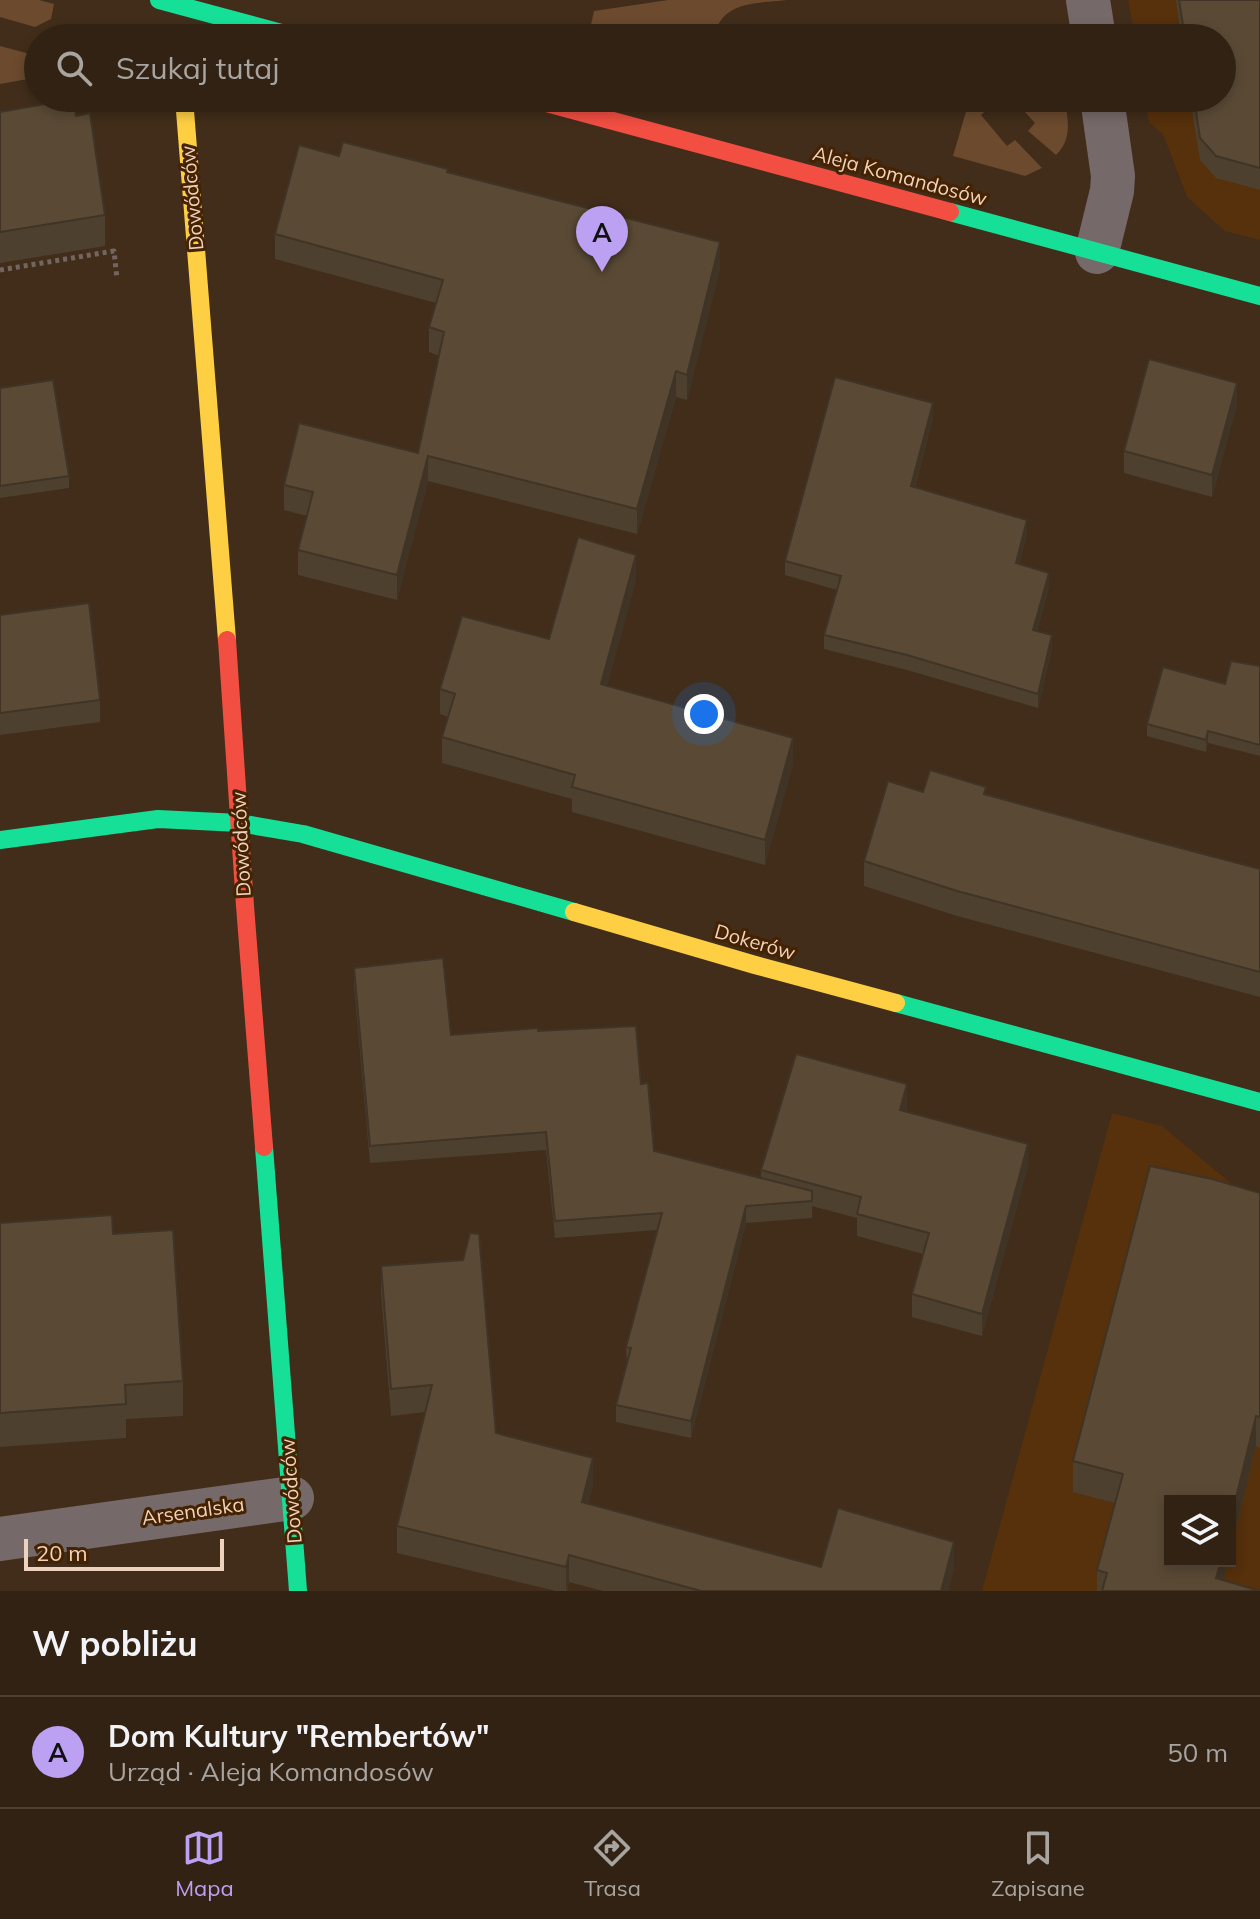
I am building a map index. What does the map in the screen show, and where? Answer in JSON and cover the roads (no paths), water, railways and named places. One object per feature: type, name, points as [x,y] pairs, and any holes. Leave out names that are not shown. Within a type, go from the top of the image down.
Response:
[{"type":"street","points":[[159,0],[198,24]]},
{"type":"street","points":[[1088,0],[1092,24]]},
{"type":"street","name":"Dowódców","points":[[185,112],[298,1591]]},
{"type":"street","name":"Aleja Komandosów","points":[[580,112],[1260,296]]},
{"type":"street","points":[[1097,252],[1113,176],[1104,112]]},
{"type":"street","name":"Dokerów","points":[[0,840],[158,819],[239,823],[303,834],[755,965],[1260,1102]]},
{"type":"street","name":"Arsenalska","points":[[0,1539],[292,1498]]},
{"type":"place","name":"Dom Kultury \"Rembertów\"","points":[[602,272]]}]
